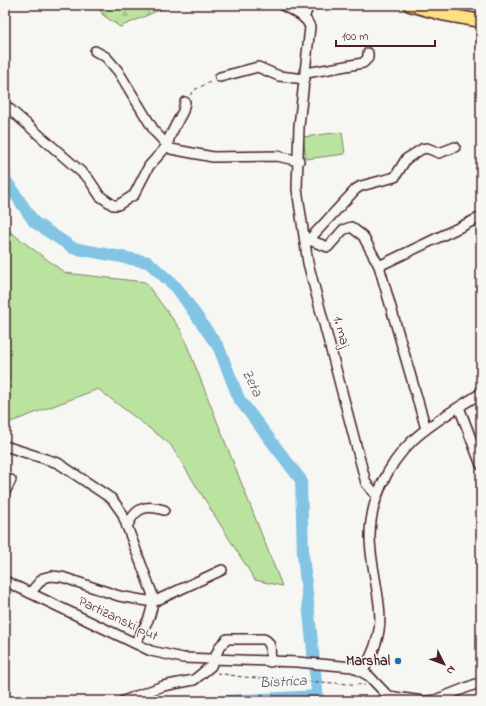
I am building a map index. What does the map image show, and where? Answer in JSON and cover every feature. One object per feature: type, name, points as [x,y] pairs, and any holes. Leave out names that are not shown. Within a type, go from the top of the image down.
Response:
[{"type":"main road","points":[[416,6],[447,16],[481,21]]},
{"type":"street","points":[[282,5],[304,18],[309,5]]},
{"type":"street","name":"1. maj","points":[[304,18],[310,27],[299,126],[297,189],[307,242],[308,263],[366,483],[377,496]]},
{"type":"street","points":[[95,50],[106,57],[118,71],[132,96],[167,146],[175,151],[213,157],[277,156],[299,162]]},
{"type":"street","points":[[220,77],[258,67],[279,76],[305,76],[364,63],[368,58],[368,53]]},
{"type":"street","points":[[5,105],[82,172],[100,196],[113,205],[124,203],[134,195],[149,166],[167,146],[170,136],[183,111],[185,102]]},
{"type":"street","points":[[307,242],[362,186],[395,177],[406,159],[422,149],[427,148],[439,153],[455,147]]},
{"type":"street","points":[[379,266],[481,217]]},
{"type":"street","points":[[307,242],[328,247],[343,230],[351,227],[363,236],[379,266],[426,429]]},
{"type":"street","points":[[423,701],[389,699],[363,671],[376,645],[380,625],[380,608],[370,536],[377,496],[398,457],[426,429],[481,392]]},
{"type":"street","points":[[459,407],[481,466]]},
{"type":"street","points":[[5,446],[58,463],[112,499],[122,513],[152,593],[153,602],[150,618],[135,644]]},
{"type":"street","points":[[5,492],[11,480]]},
{"type":"street","points":[[128,527],[132,515],[136,512],[150,506],[164,510]]},
{"type":"street","points":[[30,593],[43,578],[51,576],[62,577],[119,596],[153,602],[222,570]]},
{"type":"street","name":"Partizanski put","points":[[5,581],[150,651],[183,658],[215,661],[297,662],[346,666],[363,671]]},
{"type":"street","points":[[123,701],[138,699],[163,686],[194,680],[206,671],[215,661],[220,646],[227,639],[264,639],[270,644],[270,662]]},
{"type":"street","points":[[427,701],[435,700],[481,682]]},
{"type":"path","points":[[185,102],[196,89],[220,77]]},
{"type":"path","points":[[206,671],[243,677],[345,682],[366,685]]},
{"type":"green space","points":[[97,5],[163,5],[164,8],[120,27],[103,15]]},
{"type":"green space","points":[[342,132],[345,154],[306,159],[303,137]]},
{"type":"green space","points":[[5,228],[65,273],[145,282],[181,330],[282,586],[255,580],[170,444],[98,389],[11,422],[5,421]]},
{"type":"waterway","name":"Zeta","points":[[5,179],[34,222],[73,248],[148,262],[177,288],[219,348],[239,399],[301,480],[303,554],[318,701]]},
{"type":"waterway","name":"Bistrica","points":[[227,701],[317,696]]},
{"type":"place","name":"Marshal","points":[[398,661]]}]
